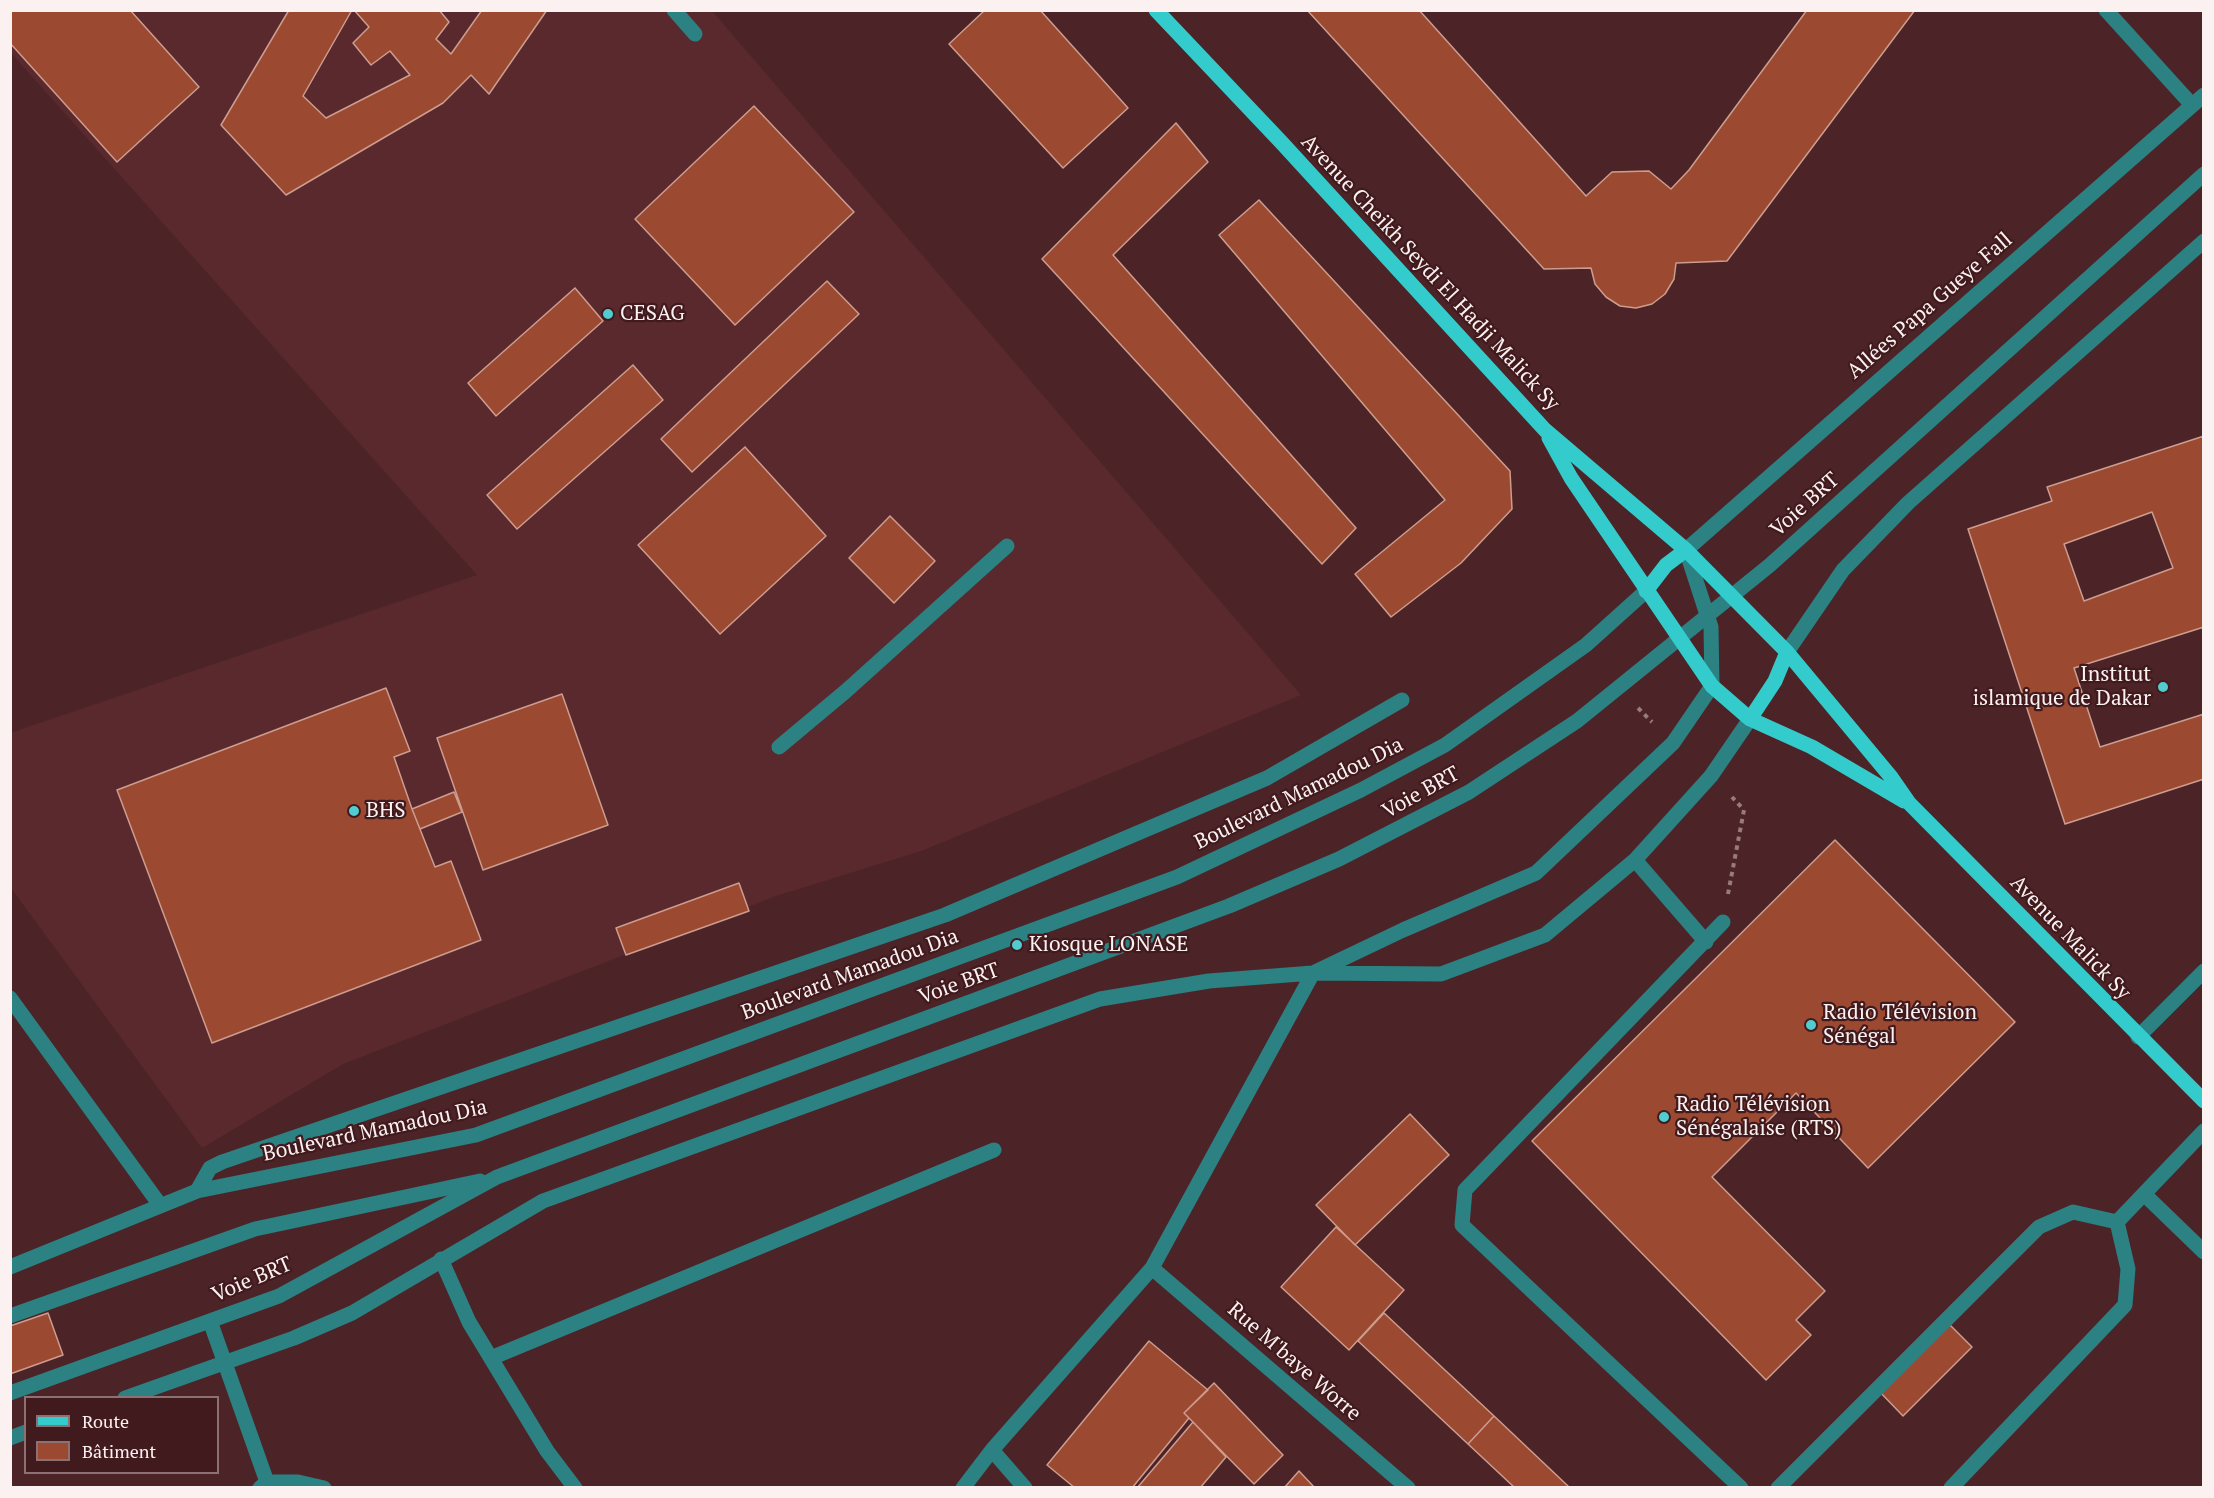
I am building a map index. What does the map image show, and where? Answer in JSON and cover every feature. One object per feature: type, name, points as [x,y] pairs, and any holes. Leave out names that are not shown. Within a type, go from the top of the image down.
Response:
[{"type":"main road","name":"Avenue Cheikh Seydi El Hadji Malick Sy","points":[[1156,10],[1282,143],[1545,430],[1686,550],[1731,596]]},
{"type":"main road","name":"Avenue Malick Sy","points":[[1545,430],[1571,478],[1712,686],[1750,719],[1812,747],[1909,804]]},
{"type":"main road","points":[[1646,591],[1666,565],[1686,550]]},
{"type":"main road","name":"Avenue Malick Sy","points":[[1731,596],[1787,652],[1891,777],[1909,804],[2204,1101]]},
{"type":"main road","points":[[1750,719],[1775,681],[1787,652]]},
{"type":"street","points":[[674,10],[695,34]]},
{"type":"street","points":[[2106,10],[2198,100]]},
{"type":"street","name":"Allées Papa Gueye Fall","points":[[1686,550],[2198,100]]},
{"type":"street","name":"Voie BRT","points":[[10,1393],[279,1296],[497,1178],[1200,917],[1339,859],[1401,829],[1479,786],[1577,721],[1770,565],[2204,174]]},
{"type":"street","points":[[1787,652],[1843,570],[1900,511],[2204,241]]},
{"type":"street","points":[[779,747],[846,691],[1007,546]]},
{"type":"street","points":[[963,1488],[992,1450],[1152,1268],[1313,973],[1403,930],[1536,873],[1673,743],[1712,686],[1711,627],[1686,550]]},
{"type":"street","name":"Boulevard Mamadou Dia","points":[[10,1267],[197,1191],[476,1135],[1177,877],[1361,790],[1445,745],[1586,645],[1646,591]]},
{"type":"street","points":[[197,1191],[210,1168],[222,1162],[945,915],[1267,778],[1402,700]]},
{"type":"street","points":[[131,1396],[352,1313],[543,1201],[1100,999],[1209,981],[1313,973],[1441,974],[1545,935],[1635,860],[1711,776],[1750,719]]},
{"type":"street","points":[[1635,860],[1706,942]]},
{"type":"street","points":[[1723,922],[1466,1190],[1462,1225],[1741,1488]]},
{"type":"street","points":[[2138,1037],[2204,971]]},
{"type":"street","points":[[10,998],[160,1205]]},
{"type":"street","points":[[2117,1222],[2204,1131]]},
{"type":"street","points":[[491,1358],[994,1150]]},
{"type":"street","name":"Voie BRT","points":[[10,1316],[255,1229],[497,1178]]},
{"type":"street","points":[[2144,1194],[2204,1252]]},
{"type":"street","points":[[1778,1488],[2039,1227],[2073,1212],[2117,1222]]},
{"type":"street","points":[[1951,1488],[2125,1305],[2128,1269],[2117,1222]]},
{"type":"street","points":[[441,1259],[469,1322],[548,1451],[575,1488]]},
{"type":"street","name":"Rue M'baye Worre","points":[[1152,1268],[1408,1488]]},
{"type":"street","points":[[210,1321],[263,1485],[298,1482],[324,1488]]},
{"type":"street","points":[[992,1450],[1025,1488]]},
{"type":"shaded area","name":"CESAG","points":[[11,10],[712,11],[1301,695],[921,851],[776,896],[343,1064],[202,1148],[11,888],[10,733],[477,575],[11,53]]},
{"type":"building","points":[[10,10],[130,10],[199,87],[117,162],[10,43]]},
{"type":"building","points":[[289,10],[352,10],[303,96],[326,118],[410,75],[390,51],[371,65],[353,43],[369,27],[354,10],[439,10],[449,22],[436,39],[451,54],[482,10],[547,10],[489,94],[471,75],[443,103],[286,195],[221,125]]},
{"type":"building","points":[[985,10],[1040,10],[1128,108],[1063,168],[949,44]]},
{"type":"building","points":[[1307,10],[1419,10],[1586,196],[1612,172],[1649,171],[1671,189],[1689,170],[1807,10],[1915,10],[1727,261],[1676,263],[1674,279],[1665,294],[1652,304],[1636,308],[1620,306],[1606,297],[1595,284],[1591,268],[1544,269]]},
{"type":"building","points":[[754,106],[854,212],[735,325],[635,219]]},
{"type":"building","points":[[1176,123],[1208,162],[1113,255],[1356,528],[1322,564],[1042,259]]},
{"type":"building","points":[[1259,200],[1510,471],[1512,509],[1461,563],[1391,617],[1355,574],[1445,500],[1219,235]]},
{"type":"building","points":[[827,281],[859,314],[692,472],[661,439]]},
{"type":"building","points":[[575,288],[603,321],[496,416],[468,383]]},
{"type":"building","points":[[633,365],[663,400],[517,529],[487,495]]},
{"type":"building","name":"Institut islamique de Dakar","points":[[2204,436],[2204,627],[2074,668],[2100,747],[2204,714],[2204,779],[2065,824],[1968,529],[2052,501],[2047,487]],"holes":[[[2152,512],[2173,568],[2084,601],[2064,544]]]},
{"type":"building","points":[[745,447],[826,536],[720,634],[638,545]]},
{"type":"building","points":[[890,516],[935,561],[894,603],[849,558]]},
{"type":"building","points":[[386,688],[410,751],[394,757],[412,809],[435,867],[451,861],[481,940],[212,1043],[117,790]]},
{"type":"building","points":[[562,694],[608,825],[483,870],[437,738]]},
{"type":"building","points":[[454,792],[462,812],[420,829],[412,809]]},
{"type":"building","name":"Radio Télévision Sénégalaise (RTS)","points":[[1835,840],[2015,1022],[1868,1168],[1796,1093],[1712,1177],[1825,1291],[1796,1320],[1811,1335],[1766,1380],[1532,1141]]},
{"type":"building","points":[[739,883],[749,911],[626,955],[616,928]]},
{"type":"building","points":[[1410,1114],[1449,1155],[1355,1245],[1316,1205]]},
{"type":"building","points":[[1336,1227],[1404,1290],[1349,1350],[1281,1287]]},
{"type":"building","points":[[48,1313],[63,1355],[10,1374],[10,1326]]},
{"type":"building","points":[[1384,1313],[1494,1416],[1468,1444],[1358,1341]]},
{"type":"building","points":[[1947,1322],[1972,1347],[1903,1416],[1878,1390]]},
{"type":"building","points":[[1149,1341],[1208,1390],[1184,1413],[1189,1418],[1132,1488],[1075,1488],[1047,1465]]},
{"type":"building","points":[[1214,1383],[1283,1455],[1254,1484],[1184,1413]]},
{"type":"building","points":[[1494,1416],[1568,1486],[1567,1488],[1515,1488],[1468,1444]]},
{"type":"building","points":[[1193,1422],[1226,1457],[1200,1488],[1137,1488]]},
{"type":"building","points":[[1299,1471],[1315,1488],[1284,1488]]},
{"type":"place","name":"CESAG","points":[[608,314]]},
{"type":"place","name":"Institut islamique de Dakar","points":[[2163,687]]},
{"type":"place","name":"BHS","points":[[354,811]]},
{"type":"place","name":"Kiosque LONASE","points":[[1017,945]]},
{"type":"place","name":"Radio Télévision Sénégal","points":[[1811,1025]]},
{"type":"place","name":"Radio Télévision Sénégalaise (RTS)","points":[[1664,1117]]}]
